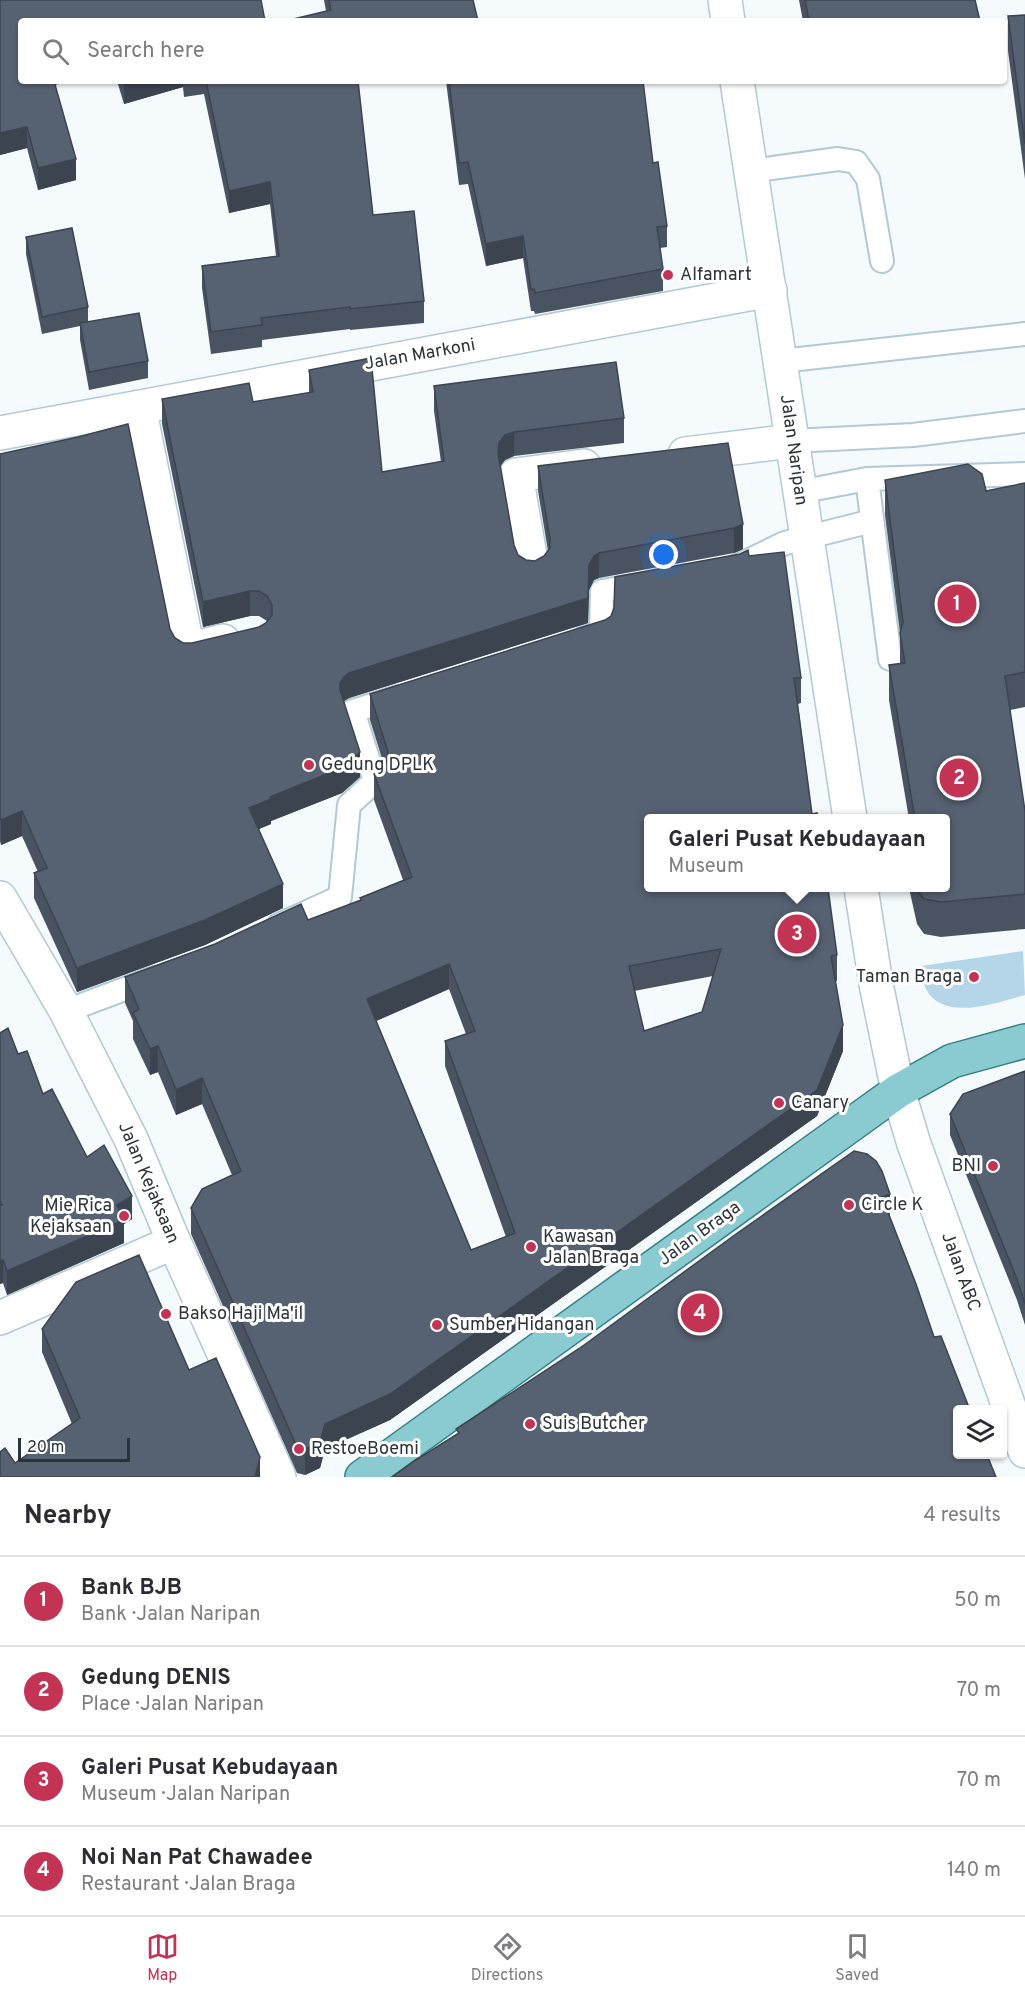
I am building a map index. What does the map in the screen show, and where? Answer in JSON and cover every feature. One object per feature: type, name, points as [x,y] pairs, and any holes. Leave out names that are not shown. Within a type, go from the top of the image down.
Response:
[{"type":"main road","name":"Jalan Braga","points":[[362,1477],[898,1091],[952,1061],[1025,1041]]},
{"type":"street","points":[[725,0],[728,18]]},
{"type":"street","name":"Jalan Naripan","points":[[737,84],[849,814]]},
{"type":"street","name":"Jalan Markoni","points":[[0,433],[770,290]]},
{"type":"street","points":[[139,407],[188,650],[254,633]]},
{"type":"street","points":[[653,458],[791,441]]},
{"type":"street","points":[[532,567],[516,475],[608,463]]},
{"type":"street","points":[[862,892],[876,984],[898,1091]]},
{"type":"street","name":"Jalan Kejaksaan","points":[[0,898],[66,1011],[131,1139],[174,1242],[279,1477]]},
{"type":"street","name":"Jalan ABC","points":[[898,1091],[914,1144],[1025,1451]]},
{"type":"street","points":[[0,1318],[174,1242]]},
{"type":"lane","points":[[751,171],[838,159],[856,162],[868,179],[882,261]]},
{"type":"lane","points":[[781,361],[1025,334]]},
{"type":"lane","points":[[791,441],[913,435],[1025,420]]},
{"type":"lane","points":[[799,492],[867,479],[1025,474]]},
{"type":"lane","points":[[867,479],[890,659]]},
{"type":"lane","points":[[715,570],[738,566],[785,543],[872,521]]},
{"type":"lane","points":[[567,644],[601,633],[603,591],[659,581]]},
{"type":"lane","points":[[264,932],[340,897],[349,805],[375,781],[353,711],[421,690]]},
{"type":"lane","points":[[66,1011],[178,969]]},
{"type":"shaded area","name":"Taman Braga","points":[[1023,951],[1025,995],[987,1005],[958,1008],[934,999],[925,987],[921,966]]},
{"type":"building","points":[[0,0],[261,0],[264,18],[18,18],[18,84],[55,84],[76,159],[38,168],[27,127],[0,133]]},
{"type":"building","points":[[329,0],[473,0],[477,18],[298,18],[331,10]]},
{"type":"building","points":[[805,0],[975,0],[979,18],[808,18]]},
{"type":"building","points":[[1025,15],[1025,144],[1008,16]]},
{"type":"building","points":[[207,84],[358,84],[373,215],[414,211],[424,301],[261,318],[262,325],[211,332],[202,266],[279,256],[270,182],[229,191]]},
{"type":"building","points":[[449,84],[643,84],[653,163],[658,162],[667,226],[657,227],[663,269],[535,293],[534,289],[531,290],[523,236],[486,244],[468,162],[459,163]]},
{"type":"building","points":[[72,228],[88,307],[42,317],[26,237]]},
{"type":"building","points":[[139,313],[148,361],[89,372],[80,323]]},
{"type":"building","points":[[371,358],[382,472],[444,461],[434,386],[616,362],[624,418],[514,432],[505,435],[499,443],[498,453],[514,545],[518,555],[526,560],[535,561],[544,556],[550,548],[538,466],[728,443],[743,524],[734,528],[599,553],[594,556],[589,565],[588,598],[349,673],[340,683],[340,690],[360,752],[342,768],[270,797],[271,799],[249,808],[283,884],[205,920],[77,968],[34,873],[47,868],[22,811],[1,820],[0,816],[0,454],[128,424],[170,629],[175,638],[183,643],[192,643],[259,627],[266,623],[272,615],[272,605],[267,596],[259,591],[203,602],[162,399],[249,383],[253,402],[313,392],[309,370]]},
{"type":"building","points":[[968,464],[982,474],[986,491],[1025,483],[1025,672],[1005,676],[1025,811],[1025,894],[941,902],[924,899],[919,892],[950,892],[950,814],[914,814],[889,665],[905,663],[900,633],[903,622],[885,480]]},
{"type":"building","points":[[748,550],[749,556],[784,552],[801,678],[794,678],[812,814],[644,814],[644,892],[829,892],[837,955],[831,956],[843,1025],[817,1090],[390,1394],[325,1424],[320,1442],[305,1449],[297,1447],[191,1208],[202,1189],[241,1171],[202,1078],[176,1090],[158,1046],[150,1049],[133,1013],[139,1009],[125,977],[215,944],[301,904],[308,920],[412,877],[374,774],[385,765],[388,752],[370,694],[605,620],[611,616],[614,608],[615,577],[740,554]],"holes":[[[721,949],[702,1012],[644,1031],[629,966]],[[449,964],[475,1031],[445,1041],[515,1233],[471,1250],[367,999]]]},
{"type":"building","points":[[8,1028],[18,1054],[27,1051],[43,1094],[52,1089],[87,1157],[104,1145],[132,1196],[117,1205],[124,1220],[7,1271],[3,1260],[0,1261],[0,1205],[2,1205],[0,1200],[0,1033]]},
{"type":"building","points":[[1025,1071],[1025,1304],[950,1114],[963,1094]]},
{"type":"building","points":[[854,1151],[867,1154],[876,1161],[890,1194],[882,1197],[934,1337],[941,1336],[968,1405],[953,1405],[953,1459],[989,1459],[996,1477],[392,1477],[459,1433],[456,1429],[580,1348]]},
{"type":"building","points":[[139,1255],[189,1370],[216,1358],[260,1457],[255,1477],[0,1477],[0,1452],[5,1448],[15,1463],[80,1418],[42,1329],[76,1282]]},
{"type":"place","name":"Alfamart","points":[[668,275]]},
{"type":"place","name":"Bank BJB","points":[[957,604]]},
{"type":"place","name":"Gedung DPLK","points":[[309,765]]},
{"type":"place","name":"Gedung DENIS","points":[[959,778]]},
{"type":"place","name":"Galeri Pusat Kebudayaan","points":[[797,934]]},
{"type":"place","name":"Taman Braga","points":[[974,977]]},
{"type":"place","name":"Canary","points":[[779,1103]]},
{"type":"place","name":"BNI","points":[[993,1166]]},
{"type":"place","name":"Circle K","points":[[849,1205]]},
{"type":"place","name":"Mie Rica Kejaksaan","points":[[124,1216]]},
{"type":"place","name":"Kawasan Jalan Braga","points":[[531,1247]]},
{"type":"place","name":"Noi Nan Pat Chawadee","points":[[700,1313]]},
{"type":"place","name":"Bakso Haji Ma'il","points":[[166,1314]]},
{"type":"place","name":"Sumber Hidangan","points":[[437,1325]]},
{"type":"place","name":"Suis Butcher","points":[[530,1424]]},
{"type":"place","name":"RestoeBoemi","points":[[299,1449]]}]
